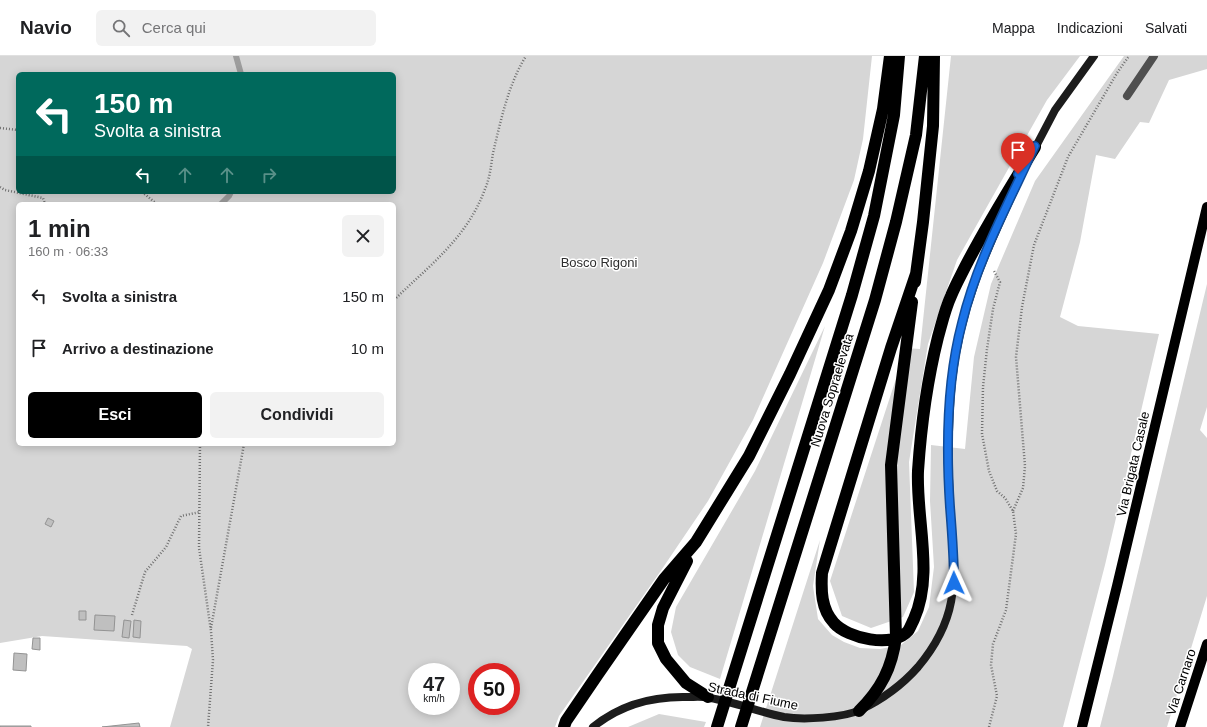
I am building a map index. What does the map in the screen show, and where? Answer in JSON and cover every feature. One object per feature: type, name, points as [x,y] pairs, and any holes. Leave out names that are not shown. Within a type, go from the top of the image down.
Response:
[{"type":"highway","points":[[712,698],[686,683],[666,658],[658,643],[658,625],[663,608],[696,542],[749,456],[790,374],[829,290],[851,231],[868,171],[883,109],[890,56]]},
{"type":"highway","name":"Nuova Sopraelevata","points":[[717,727],[852,295],[874,216],[894,115],[899,56]]},
{"type":"highway","name":"Nuova Sopraelevata","points":[[741,727],[879,286],[916,136],[925,56]]},
{"type":"highway","points":[[859,711],[872,698],[888,670],[894,651],[896,637],[891,465],[923,222],[933,126],[934,56]]},
{"type":"highway","points":[[916,274],[891,348],[822,573],[821,589],[824,607],[833,622],[845,632],[860,638],[874,640],[897,638],[908,632],[920,600],[924,578],[918,473],[923,409],[932,360],[950,297],[1001,201],[1035,146]]},
{"type":"highway","points":[[564,727],[566,721],[664,579],[696,542]]},
{"type":"main road","name":"Strada di Fiume","points":[[593,727],[618,710],[658,698],[679,696],[712,698],[786,717],[807,718],[836,716],[859,711],[891,691],[916,669],[934,645],[943,629],[950,610],[954,583],[949,446],[952,382],[961,324],[983,259],[1035,146],[1055,110],[1078,76],[1094,56]]},
{"type":"main road","name":"Via Brigata Casale","points":[[1082,727],[1207,207]]},
{"type":"main road","name":"Via Carnaro","points":[[1180,727],[1207,644]]},
{"type":"lane","points":[[1127,96],[1154,56]]},
{"type":"path","points":[[396,298],[441,256],[471,220],[486,188],[503,110],[520,65],[526,56]]},
{"type":"path","points":[[1013,511],[1022,488],[1025,466],[1016,357],[1022,307],[1034,245],[1068,157],[1117,72],[1129,56]]},
{"type":"path","points":[[0,128],[16,130]]},
{"type":"path","points":[[0,187],[5,190],[16,192]]},
{"type":"path","points":[[24,194],[43,198],[44,202]]},
{"type":"path","points":[[144,194],[154,202]]},
{"type":"path","points":[[983,259],[996,273],[1000,282],[993,309],[987,349],[983,387],[982,434],[989,471],[997,491],[1005,498],[1013,511],[1016,534],[1006,610],[993,644],[991,666],[996,696],[989,727]]},
{"type":"path","points":[[200,446],[199,548],[211,631],[213,660],[208,727]]},
{"type":"path","points":[[211,631],[244,446]]},
{"type":"path","points":[[132,615],[145,572],[166,547],[181,516],[200,512]]},
{"type":"green space","name":"Bosco Rigoni","points":[[0,56],[872,56],[863,139],[854,180],[823,263],[753,420],[708,501],[559,716],[555,727],[170,727],[192,649],[187,646],[42,636],[0,643]]},
{"type":"green space","points":[[951,56],[1080,56],[1047,100],[957,260],[928,344],[909,462],[914,592],[903,617],[871,628],[842,616],[830,581],[906,348],[920,349]]},
{"type":"green space","points":[[1124,56],[1207,56],[1207,69],[1169,80],[1149,123],[1140,122],[1115,159],[1096,155],[1080,242],[1060,317],[1078,326],[1159,334],[1105,565],[1063,727],[760,727],[820,540],[813,586],[818,619],[832,635],[844,642],[860,648],[880,649],[901,645],[918,631],[929,607],[934,567],[930,501],[931,445],[965,449],[974,357],[991,284],[1035,181]]},
{"type":"green space","points":[[1207,284],[1207,407],[1200,430],[1207,438],[1207,596],[1167,727],[1100,727],[1113,676]]},
{"type":"green space","points":[[825,326],[720,679],[690,667],[678,655],[671,632],[676,607],[755,471]]},
{"type":"green space","points":[[659,714],[706,722],[704,727],[628,727]]},
{"type":"building","points":[[48,518],[54,521],[51,527],[45,524]]},
{"type":"building","points":[[79,611],[86,611],[86,620],[79,620]]},
{"type":"building","points":[[95,615],[115,616],[114,631],[94,630]]},
{"type":"building","points":[[124,620],[131,621],[129,638],[122,637]]},
{"type":"building","points":[[134,620],[141,621],[140,638],[133,637]]},
{"type":"building","points":[[33,638],[40,638],[40,650],[32,649]]},
{"type":"building","points":[[14,653],[27,654],[26,671],[13,670]]},
{"type":"building","points":[[139,723],[140,727],[102,727]]},
{"type":"building","points":[[31,726],[31,727],[0,727]]},
{"type":"waterway","points":[[236,56],[240,72]]},
{"type":"waterway","points":[[223,202],[230,194]]},
{"type":"route","points":[[954,583],[954,554],[949,475],[949,421],[956,352],[961,324],[978,270],[1035,146],[1018,174]]}]
